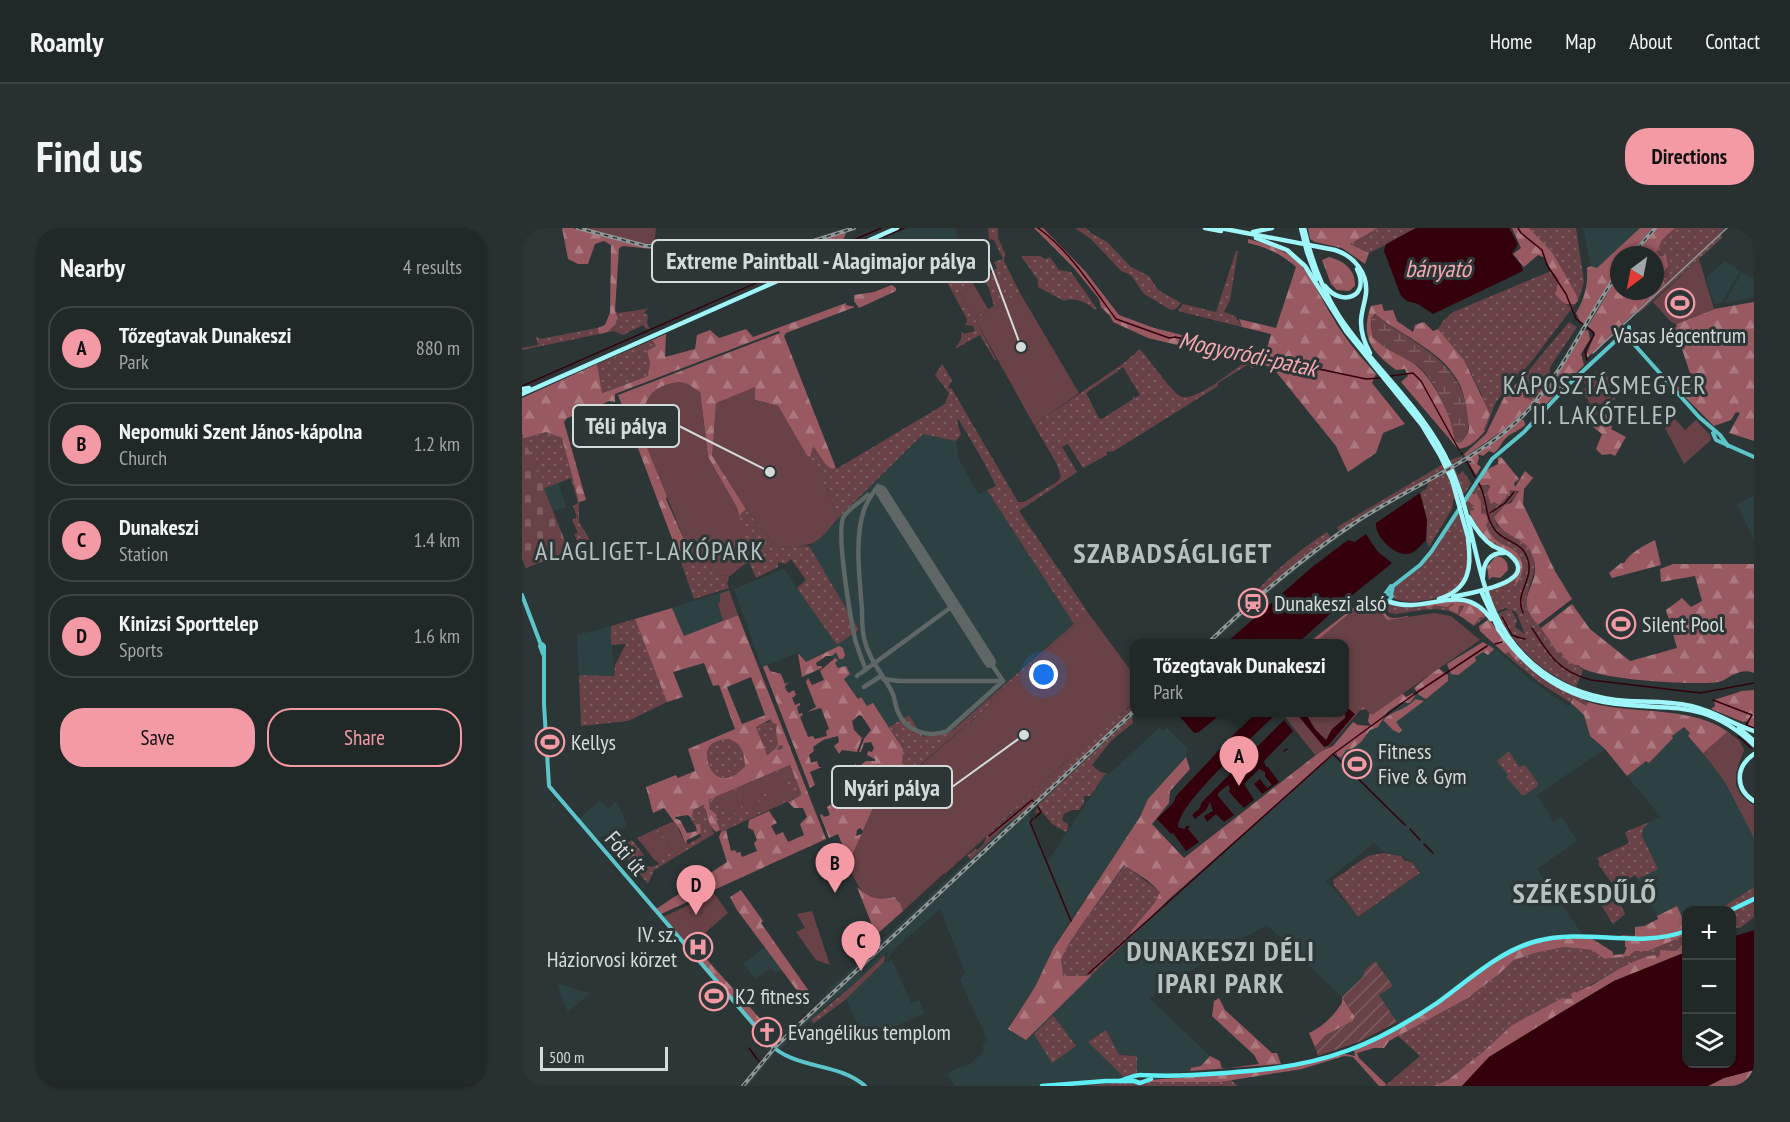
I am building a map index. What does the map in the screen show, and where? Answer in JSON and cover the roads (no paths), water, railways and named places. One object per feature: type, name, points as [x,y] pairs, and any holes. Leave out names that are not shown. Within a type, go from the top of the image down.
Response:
[{"type":"highway","points":[[522,391],[890,228]]},
{"type":"highway","points":[[522,391],[897,228]]},
{"type":"highway","points":[[1205,228],[1334,253],[1355,266],[1359,273],[1360,286],[1353,296],[1338,297],[1328,290],[1319,276]]},
{"type":"highway","points":[[1220,228],[1308,249],[1343,253],[1353,260],[1360,268],[1366,288],[1361,319],[1362,334],[1382,373]]},
{"type":"highway","points":[[1238,231],[1262,232],[1272,228]]},
{"type":"highway","points":[[1303,228],[1304,237],[1327,301]]},
{"type":"highway","points":[[1256,238],[1279,245],[1299,260],[1310,273],[1346,332],[1390,382],[1437,445],[1452,472],[1463,502],[1470,563],[1467,577],[1454,592],[1433,601]]},
{"type":"highway","points":[[1308,249],[1339,316],[1382,373]]},
{"type":"highway","points":[[1437,445],[1465,514],[1482,584]]},
{"type":"highway","points":[[1390,597],[1396,604],[1414,606],[1509,582],[1513,579],[1517,569],[1513,557],[1485,540],[1465,514]]},
{"type":"highway","points":[[1467,533],[1492,616],[1499,630],[1525,662],[1545,678],[1564,689],[1604,702],[1677,707],[1702,712],[1729,725],[1754,746]]},
{"type":"highway","points":[[1482,584],[1484,567],[1491,556],[1503,552],[1513,557]]},
{"type":"highway","points":[[1390,597],[1397,602],[1409,605],[1452,599],[1467,600],[1492,616],[1528,660],[1570,688],[1602,698],[1683,704],[1717,714],[1754,732]]},
{"type":"highway","points":[[1717,714],[1734,724],[1754,741]]},
{"type":"highway","points":[[1754,754],[1743,765],[1739,780],[1744,793],[1754,801]]},
{"type":"main road","points":[[1629,327],[1628,334],[1632,341]]},
{"type":"main road","points":[[1390,597],[1396,582],[1415,569],[1438,541],[1490,461],[1524,432],[1568,385],[1624,333],[1718,438],[1728,446],[1754,457]]},
{"type":"main road","points":[[1617,339],[1624,338],[1632,341]]},
{"type":"main road","points":[[1484,468],[1483,463],[1490,461]]},
{"type":"main road","name":"Fóti út","points":[[522,595],[542,646],[549,786],[777,1052],[851,1077],[865,1086]]},
{"type":"main road","points":[[1736,908],[1754,899]]},
{"type":"main road","points":[[1042,1086],[1273,1069],[1330,1057],[1371,1041],[1416,1016],[1512,950],[1549,939],[1580,937],[1640,940],[1667,937],[1682,932]]},
{"type":"water","name":"bányató","points":[[1416,228],[1509,228],[1518,244],[1512,254],[1523,271],[1433,314],[1401,296],[1384,251],[1386,244]]},
{"type":"water","points":[[1420,493],[1427,520],[1426,540],[1412,553],[1396,551],[1378,534],[1376,523]]},
{"type":"water","points":[[1366,534],[1378,552],[1392,563],[1302,639],[1231,639],[1311,568],[1348,540],[1355,542]]},
{"type":"water","points":[[1349,709],[1355,714],[1328,746],[1324,747],[1299,717],[1308,717],[1315,729],[1326,740],[1332,729],[1349,717]]},
{"type":"water","points":[[1180,717],[1217,717],[1199,732],[1194,733]]},
{"type":"water","points":[[1250,717],[1273,717],[1220,768],[1190,802],[1181,816],[1178,827],[1185,829],[1186,826],[1190,826],[1188,829],[1199,842],[1186,851],[1173,833],[1171,834],[1157,819],[1174,802],[1176,796]]},
{"type":"water","points":[[1284,720],[1293,731],[1264,761],[1266,767],[1279,782],[1262,794],[1254,784],[1260,779],[1267,788],[1272,785],[1265,776],[1265,772],[1259,769],[1244,784],[1254,800],[1244,808],[1229,792],[1228,785],[1218,793],[1218,796],[1234,815],[1224,822],[1216,814],[1207,822],[1204,816],[1213,811],[1210,802],[1206,810],[1195,819],[1192,815],[1199,809],[1202,802]]},
{"type":"water","points":[[1754,930],[1754,1070],[1724,1078],[1708,1086],[1462,1086],[1489,1057],[1562,1012],[1614,981],[1682,954],[1682,1068],[1736,1068],[1736,936]]},
{"type":"waterway","points":[[522,386],[881,228]]},
{"type":"waterway","points":[[883,237],[904,228]]},
{"type":"waterway","name":"Mogyoródi-patak","points":[[1038,228],[1070,258],[1116,319],[1169,338],[1175,337],[1231,352],[1366,379],[1382,378]]},
{"type":"waterway","points":[[1518,228],[1542,250],[1547,265],[1566,294],[1576,319],[1593,332],[1594,335],[1585,351],[1587,360]]},
{"type":"waterway","name":"Mogyoródi-patak","points":[[1390,376],[1413,373],[1421,381],[1459,450]]},
{"type":"waterway","name":"Mogyoródi-patak","points":[[1467,462],[1475,477]]},
{"type":"waterway","name":"Mogyoródi-patak","points":[[1478,482],[1487,513],[1495,530],[1526,554],[1529,567],[1521,599],[1523,613]]},
{"type":"waterway","points":[[1490,513],[1505,503],[1514,492]]},
{"type":"waterway","points":[[1502,617],[1512,635],[1517,637]]},
{"type":"waterway","name":"Mogyoródi-patak","points":[[1532,628],[1562,667],[1591,680],[1700,693],[1754,683]]},
{"type":"waterway","points":[[1517,637],[1525,639]]},
{"type":"waterway","points":[[1495,644],[1502,642]]},
{"type":"waterway","points":[[1088,974],[1333,754],[1416,693],[1487,646]]},
{"type":"waterway","points":[[1713,700],[1752,715],[1746,725],[1754,728]]},
{"type":"waterway","points":[[1738,736],[1751,748]]},
{"type":"waterway","points":[[1333,754],[1405,825]]},
{"type":"waterway","points":[[989,836],[1032,800],[1034,802]]},
{"type":"waterway","points":[[1035,818],[1041,812],[1038,807]]},
{"type":"waterway","points":[[1033,819],[1030,822],[1071,921]]},
{"type":"waterway","points":[[1410,829],[1420,840]]},
{"type":"waterway","points":[[1424,844],[1433,853]]},
{"type":"waterway","points":[[780,1041],[806,1015]]},
{"type":"waterway","points":[[749,1048],[757,1059]]},
{"type":"tram line","points":[[1593,353],[1727,228]]},
{"type":"railway","points":[[578,228],[646,246],[784,246],[810,242],[854,228]]},
{"type":"railway","points":[[1640,246],[1655,228]]},
{"type":"railway","points":[[1212,639],[1319,548],[1380,507],[1471,456],[1512,426],[1529,409],[1554,376],[1610,286]]},
{"type":"railway","points":[[743,1086],[776,1046],[1130,715]]},
{"type":"place","name":"Vasas Jégcentrum","points":[[1680,303]]},
{"type":"place","name":"Extreme Paintball - Alagimajor pálya","points":[[1021,347]]},
{"type":"place","name":"Téli pálya","points":[[770,472]]},
{"type":"place","name":"Dunakeszi alsó","points":[[1253,603]]},
{"type":"place","name":"Silent Pool","points":[[1621,624]]},
{"type":"place","name":"Nyári pálya","points":[[1024,735]]},
{"type":"place","name":"Kellys","points":[[550,742]]},
{"type":"place","name":"Fitness Five & Gym","points":[[1357,764]]},
{"type":"place","name":"Tőzegtavak Dunakeszi","points":[[1239,786]]},
{"type":"place","name":"Nepomuki Szent János-kápolna","points":[[835,893]]},
{"type":"place","name":"Kinizsi Sporttelep","points":[[696,915]]},
{"type":"place","name":"IV. sz. Háziorvosi körzet","points":[[698,947]]},
{"type":"place","name":"Dunakeszi","points":[[861,971]]},
{"type":"place","name":"K2 fitness","points":[[714,996]]},
{"type":"place","name":"Evangélikus templom","points":[[767,1032]]},
{"type":"district","name":"KÁPOSZTÁSMEGYER II. LAKÓTELEP","points":[[1605,398]]},
{"type":"district","name":"ALAGLIGET-LAKÓPARK","points":[[650,550]]},
{"type":"district","name":"SZABADSÁGLIGET","points":[[1173,552]]},
{"type":"district","name":"SZÉKESDŰLŐ","points":[[1585,892]]},
{"type":"district","name":"DUNAKESZI DÉLI IPARI PARK","points":[[1221,966]]}]
